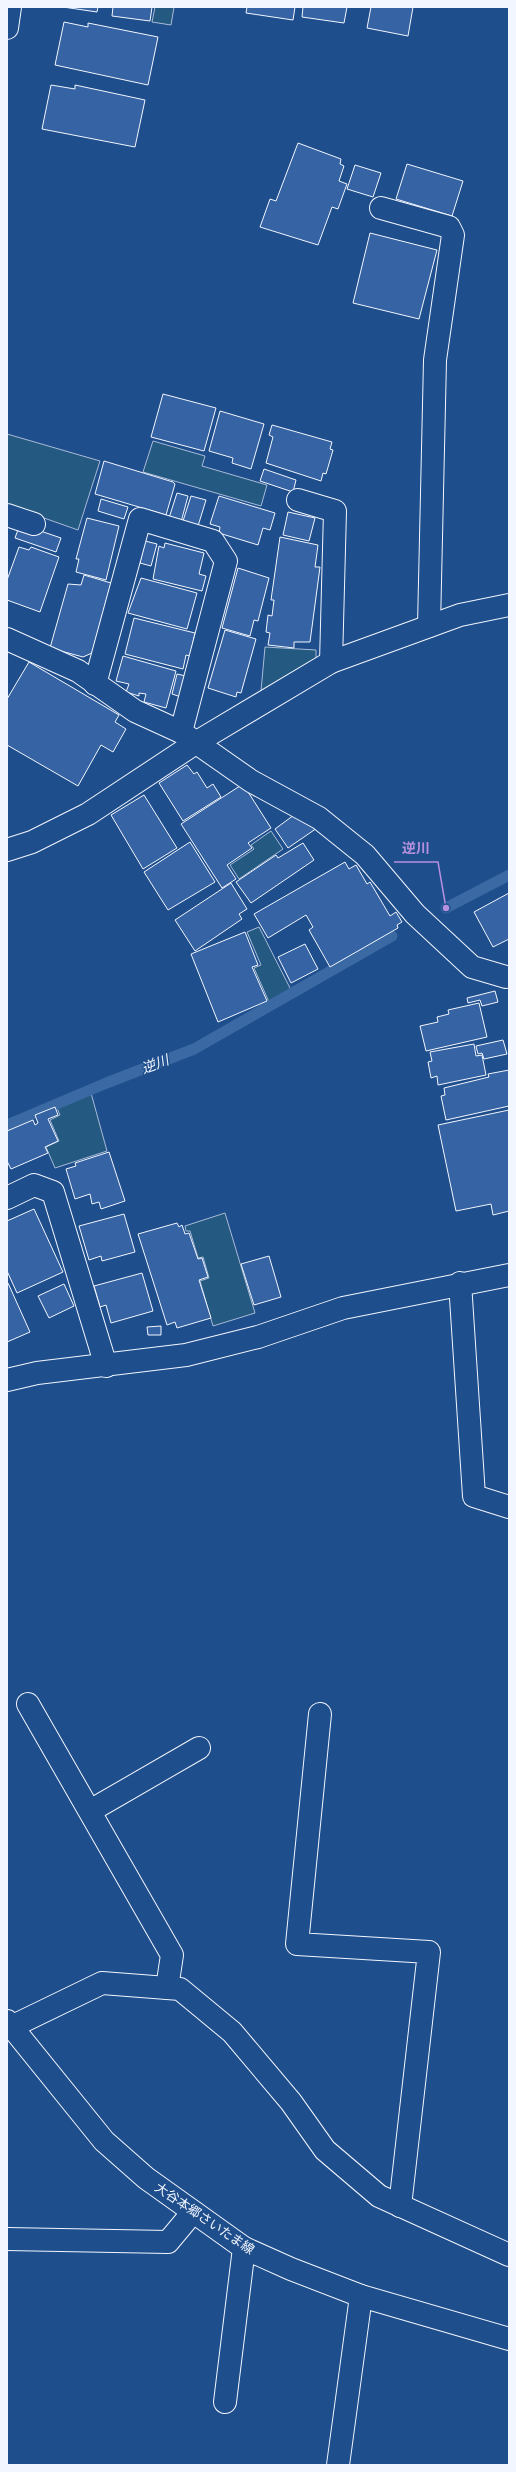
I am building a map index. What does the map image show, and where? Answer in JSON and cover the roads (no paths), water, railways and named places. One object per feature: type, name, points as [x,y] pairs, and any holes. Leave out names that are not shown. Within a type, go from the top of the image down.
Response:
[{"type":"street","points":[[7,28],[10,7]]},
{"type":"street","points":[[381,208],[449,227],[453,235],[435,360],[429,626]]},
{"type":"street","points":[[298,500],[335,510],[331,662]]},
{"type":"street","points":[[7,515],[34,524]]},
{"type":"street","points":[[95,684],[140,519],[213,541],[226,561],[189,737]]},
{"type":"street","points":[[7,850],[32,842],[88,814],[189,737],[331,662],[460,615],[509,605]]},
{"type":"street","points":[[7,639],[78,671],[135,711],[189,737],[251,781],[319,818],[365,855],[415,914],[472,968],[508,981]]},
{"type":"street","points":[[7,1198],[34,1185],[53,1192],[106,1366]]},
{"type":"street","points":[[7,1380],[37,1373],[186,1356],[258,1337],[343,1308],[460,1283],[509,1275]]},
{"type":"street","points":[[460,1283],[474,1496],[509,1507]]},
{"type":"street","points":[[28,1704],[172,1955],[167,1988]]},
{"type":"street","points":[[320,1714],[297,1944],[429,1952],[400,2206]]},
{"type":"street","points":[[90,1812],[199,1748]]},
{"type":"street","points":[[8,2025],[102,1983],[180,1990],[232,2032],[291,2102],[325,2150],[379,2196],[509,2255]]},
{"type":"street","name":"大谷本郷さいたま線","points":[[8,2025],[104,2141],[146,2178],[244,2248],[291,2269],[361,2296],[509,2339]]},
{"type":"street","points":[[7,2239],[168,2242],[193,2212]]},
{"type":"street","points":[[225,2402],[244,2248]]},
{"type":"street","points":[[338,2465],[361,2296]]},
{"type":"waterway","name":"逆川","points":[[446,908],[509,875]]},
{"type":"waterway","name":"逆川","points":[[7,1125],[104,1084],[194,1049],[392,936]]},
{"type":"place","name":"逆川","points":[[446,908]]}]
